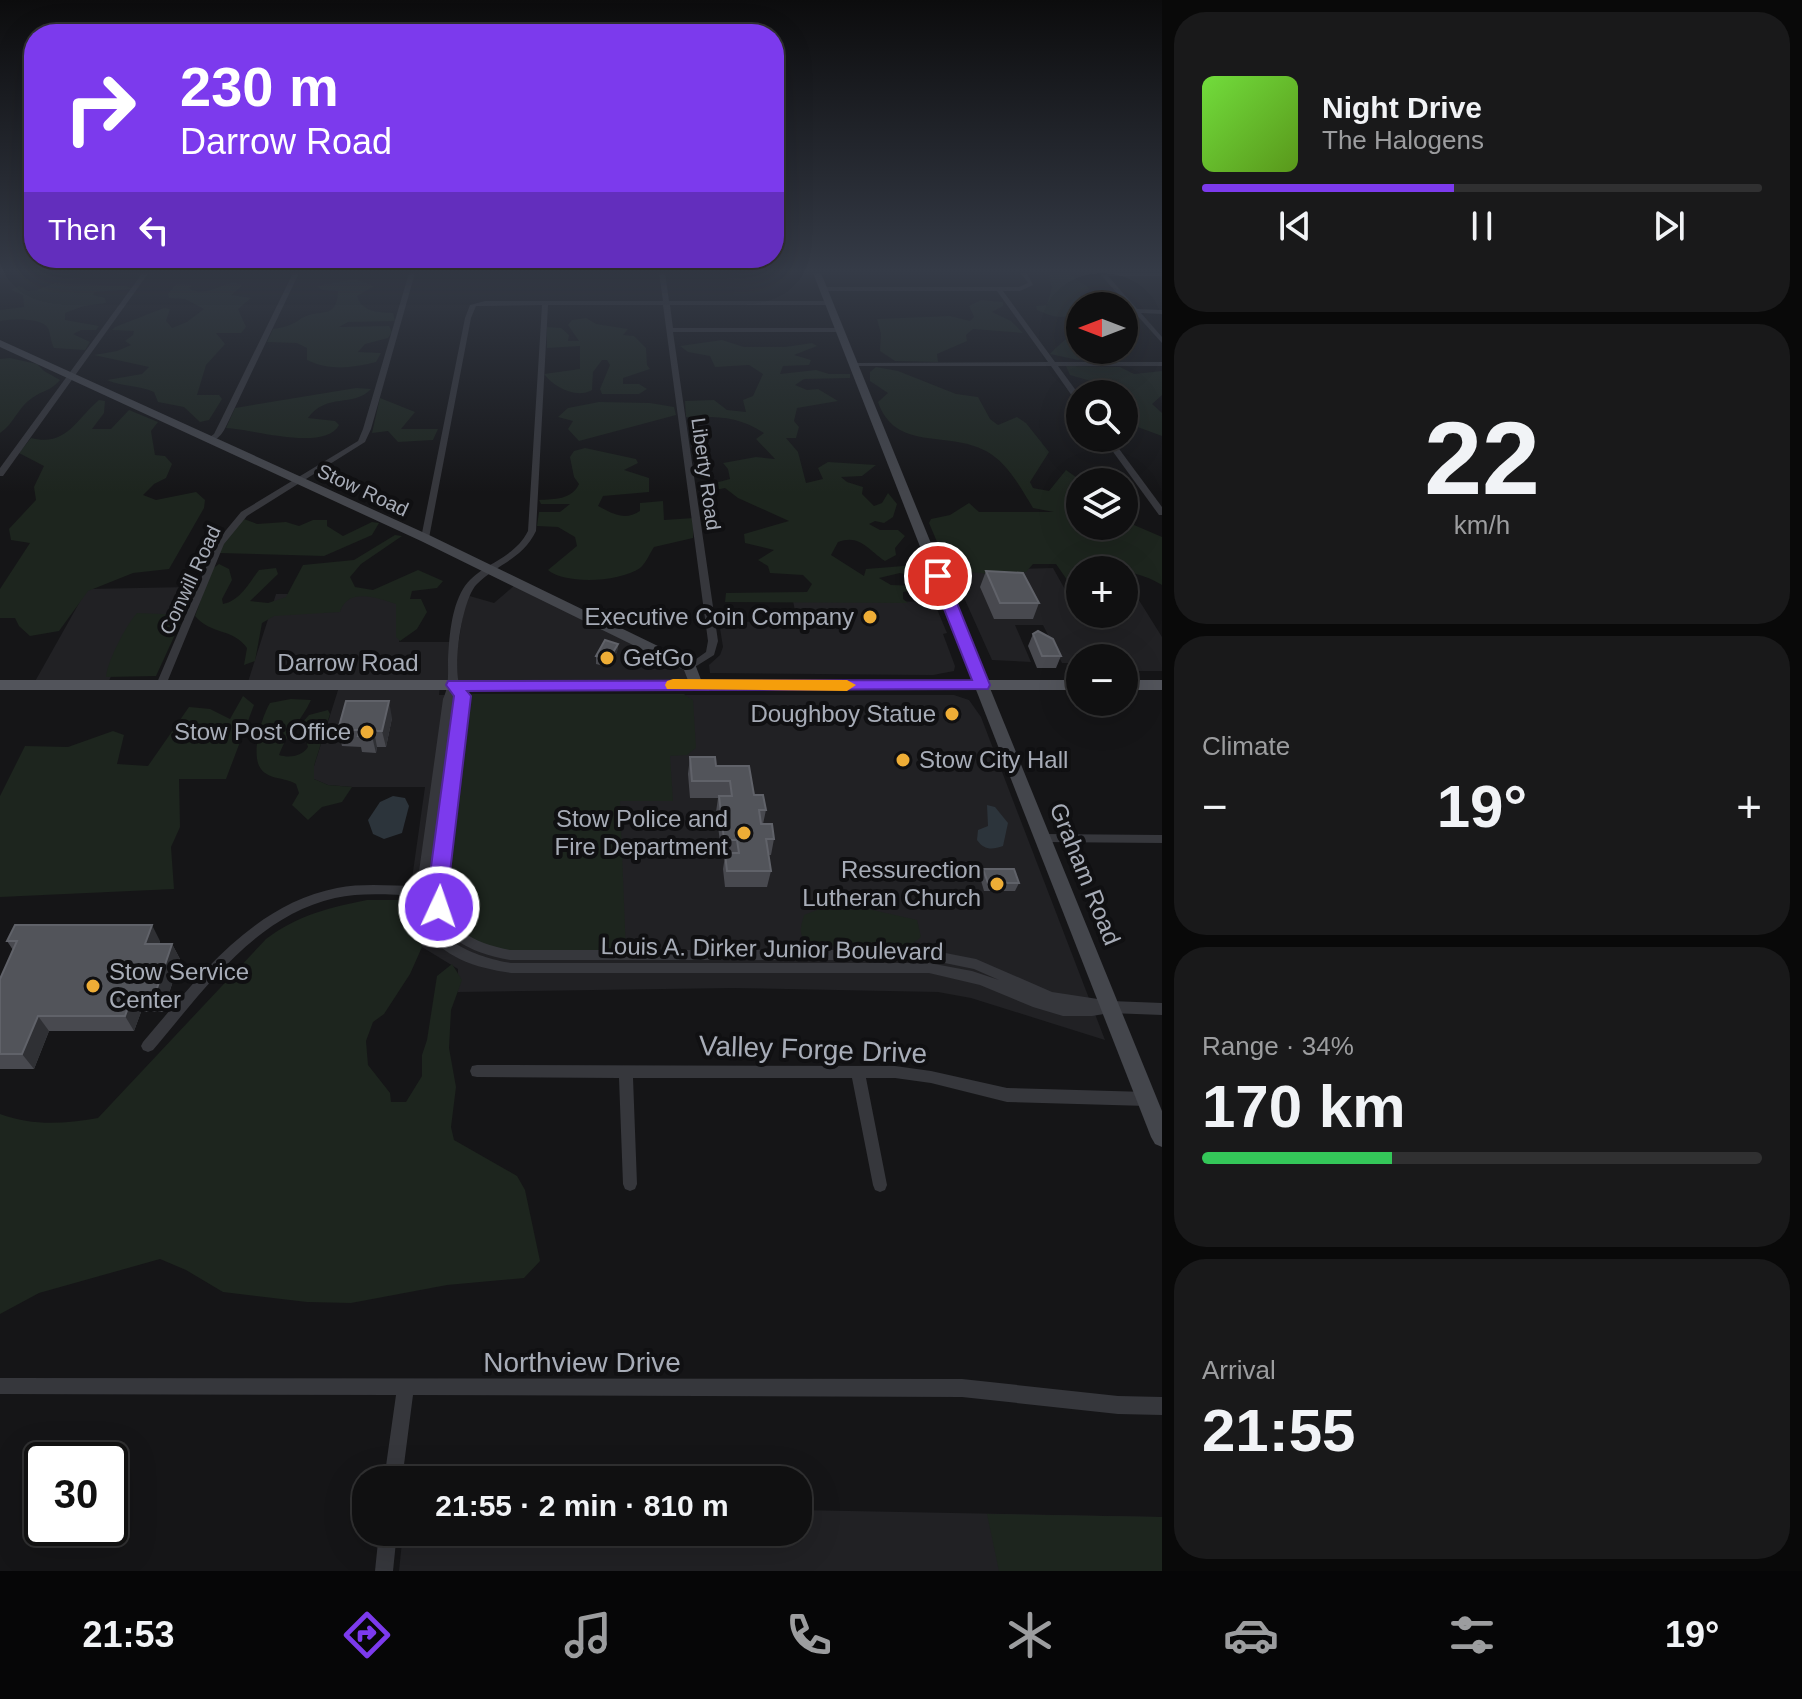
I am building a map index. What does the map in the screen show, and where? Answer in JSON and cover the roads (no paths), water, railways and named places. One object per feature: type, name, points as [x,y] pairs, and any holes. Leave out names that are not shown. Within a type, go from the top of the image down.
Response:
[{"type":"main road","name":"Stow Road","points":[[7,346],[425,538],[690,667]]},
{"type":"main road","name":"Graham Road","points":[[846,346],[1162,1137]]},
{"type":"main road","points":[[690,667],[694,670],[696,685]]},
{"type":"main road","name":"Darrow Road","points":[[0,685],[1066,685]]},
{"type":"main road","points":[[1138,685],[1162,685]]},
{"type":"street","points":[[0,474],[94,346]]},
{"type":"street","points":[[211,439],[217,435],[261,346]]},
{"type":"street","name":"Conwill Road","points":[[161,685],[227,531],[244,514],[349,452],[364,437],[391,346]]},
{"type":"street","points":[[425,538],[462,346]]},
{"type":"street","points":[[454,685],[460,599],[473,582],[526,544],[532,531],[543,346]]},
{"type":"street","name":"Liberty Road","points":[[672,346],[713,641],[711,653],[690,667]]},
{"type":"street","points":[[1040,346],[1066,382]]},
{"type":"street","points":[[853,364],[1162,364]]},
{"type":"street","points":[[1117,452],[1162,513]]},
{"type":"street","name":"Louis A. Dirker Junior Boulevard","points":[[454,685],[462,696],[438,889],[439,907],[446,923],[472,946],[510,955],[930,955],[976,964],[1051,998],[1111,1007]]},
{"type":"street","name":"Louis A. Dirker Junior Boulevard","points":[[454,685],[448,699],[421,890],[423,910],[437,935],[458,954],[490,966],[549,969],[929,968],[994,984],[1036,1003],[1061,1010],[1084,1014],[1111,1007]]},
{"type":"street","points":[[1043,838],[1162,839]]},
{"type":"street","points":[[148,1046],[237,947],[290,907],[336,893],[438,889]]},
{"type":"street","points":[[1111,1007],[1162,1009]]},
{"type":"street","name":"Valley Forge Drive","points":[[477,1071],[913,1074],[1007,1095],[1147,1099]]},
{"type":"street","points":[[626,1073],[630,1184]]},
{"type":"street","points":[[858,1073],[880,1185]]},
{"type":"street","name":"Northview Drive","points":[[0,1386],[962,1388],[1118,1405],[1162,1406]]},
{"type":"street","points":[[395,1466],[405,1388]]},
{"type":"street","points":[[384,1571],[387,1546]]},
{"type":"place","name":"Executive Coin Company","points":[[870,617]]},
{"type":"place","name":"GetGo","points":[[607,658]]},
{"type":"place","name":"Doughboy Statue","points":[[952,714]]},
{"type":"place","name":"Stow Post Office","points":[[367,732]]},
{"type":"place","name":"Stow City Hall","points":[[903,760]]},
{"type":"place","name":"Stow Police and Fire Department","points":[[744,833]]},
{"type":"place","name":"Ressurection Lutheran Church","points":[[997,884]]},
{"type":"place","name":"Stow Service Center","points":[[93,986]]}]
